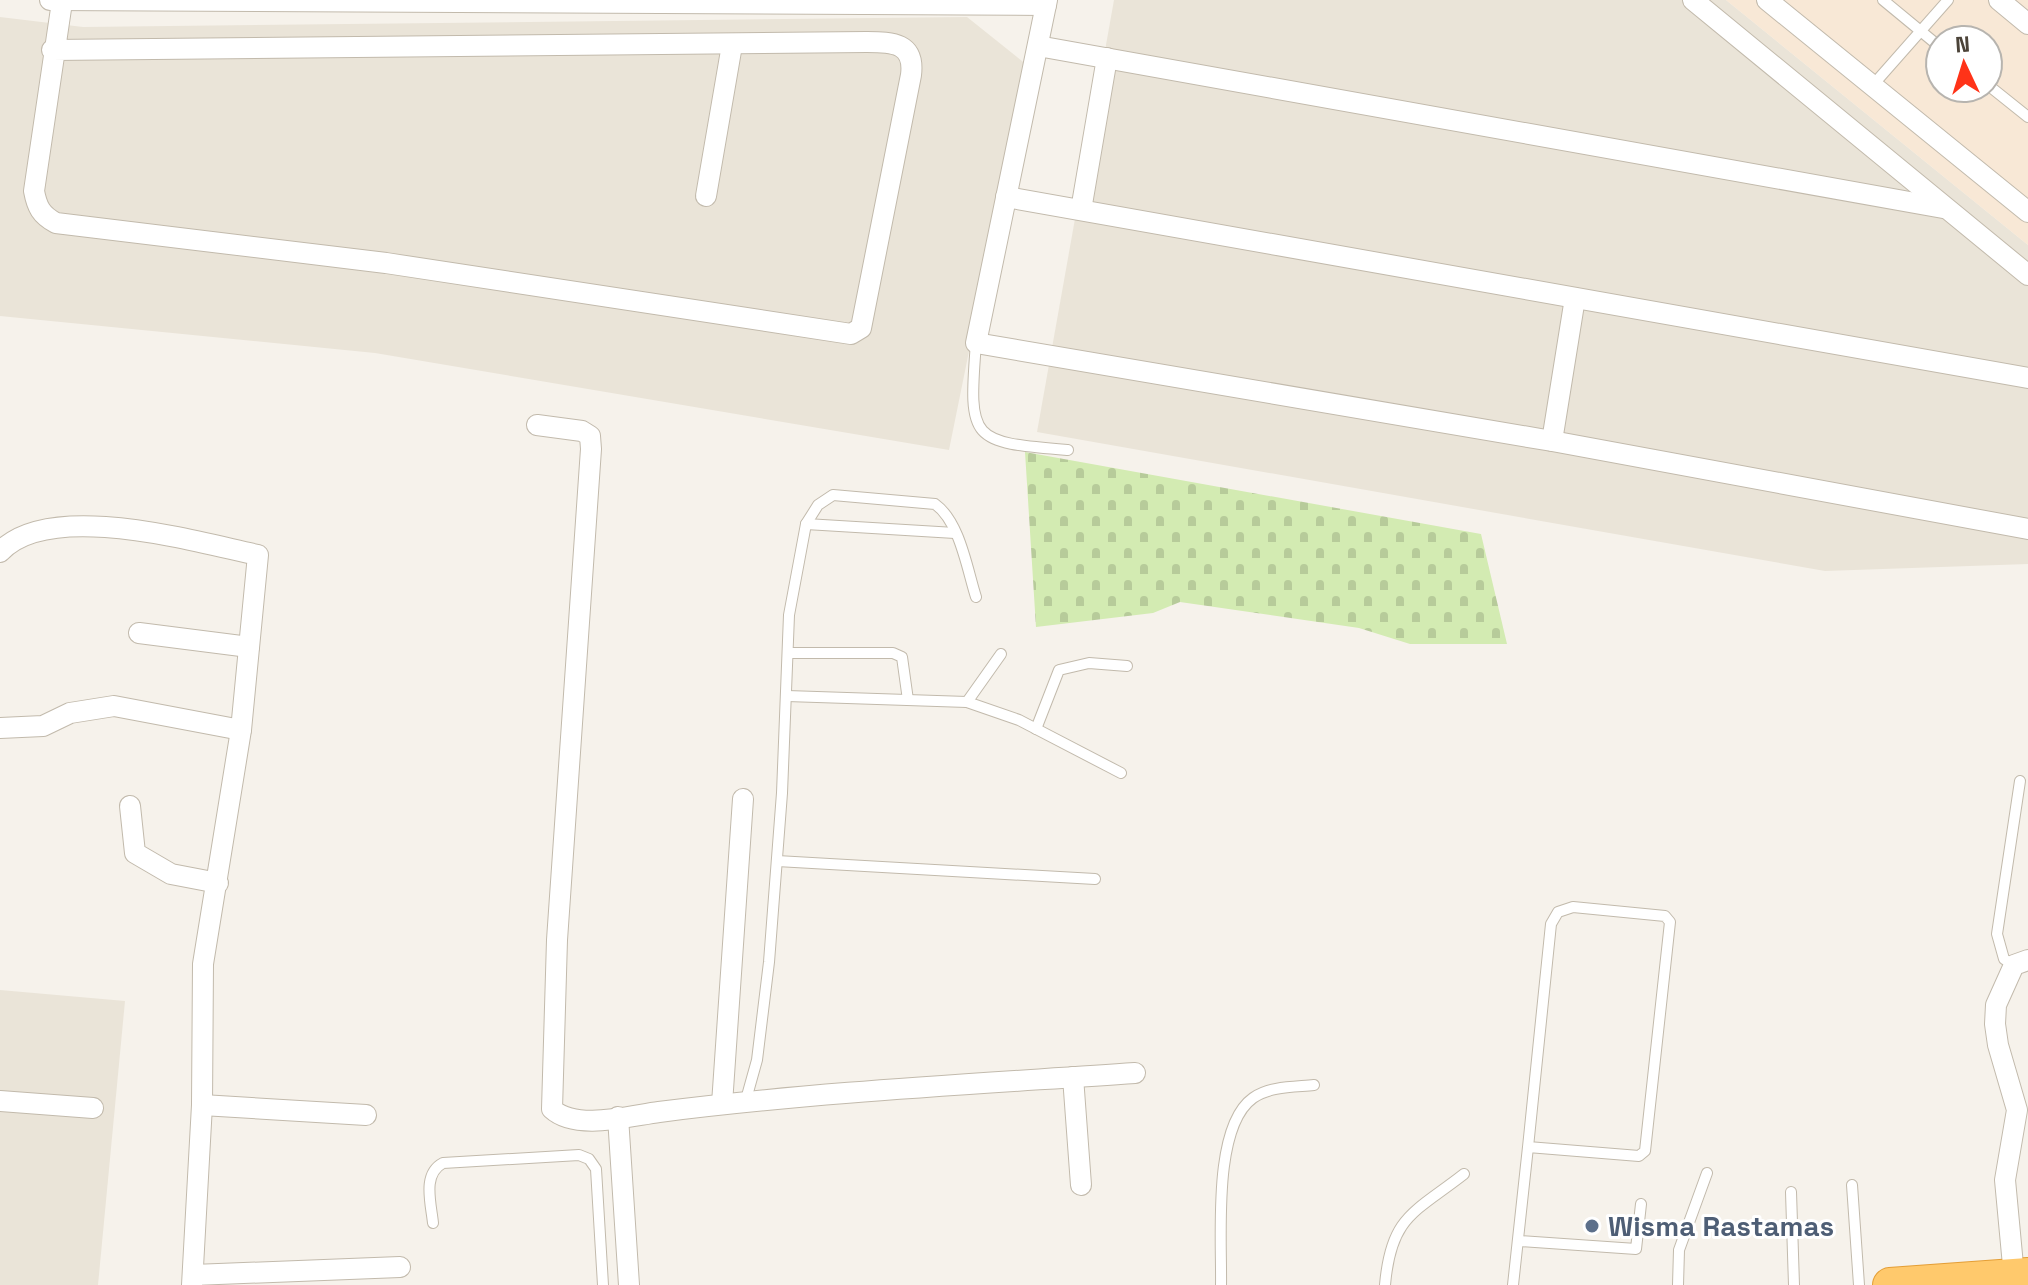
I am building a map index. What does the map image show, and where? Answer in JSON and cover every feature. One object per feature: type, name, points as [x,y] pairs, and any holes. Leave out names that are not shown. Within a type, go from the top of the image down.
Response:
[{"type":"highway","points":[[1890,1285],[2021,1275]]},
{"type":"street","points":[[1693,0],[1709,9],[1943,208],[2028,275]]},
{"type":"street","points":[[1767,0],[2028,212]]},
{"type":"street","points":[[1999,0],[2028,24]]},
{"type":"street","points":[[52,50],[885,42],[908,51],[913,61],[864,318],[861,328],[851,334],[386,263],[56,223],[43,216],[34,191],[52,50],[55,1],[1046,2],[976,343],[1552,441],[2028,529]]},
{"type":"street","points":[[706,196],[732,45]]},
{"type":"street","points":[[1038,46],[1943,208]]},
{"type":"street","points":[[1081,210],[1107,58]]},
{"type":"street","points":[[1006,197],[2028,378]]},
{"type":"street","points":[[1552,441],[1575,298]]},
{"type":"street","points":[[537,425],[582,431],[590,436],[591,449],[550,1094],[552,1109],[572,1120],[722,1104],[1135,1073]]},
{"type":"street","points":[[0,552],[6,546],[46,529],[70,528],[152,533],[258,555],[241,730],[201,988],[202,1105],[192,1280],[400,1267]]},
{"type":"street","points":[[139,633],[249,647]]},
{"type":"street","points":[[0,728],[43,726],[70,713],[114,706],[241,730]]},
{"type":"street","points":[[722,1104],[743,799]]},
{"type":"street","points":[[130,806],[135,853],[171,874],[218,883]]},
{"type":"street","points":[[2021,963],[1996,1005],[1995,1024],[2017,1110],[2005,1180],[2021,1275]]},
{"type":"street","points":[[1073,1077],[1081,1185]]},
{"type":"street","points":[[0,1101],[93,1108]]},
{"type":"street","points":[[202,1105],[366,1115]]},
{"type":"street","points":[[618,1117],[629,1285]]},
{"type":"lane","points":[[1883,0],[1924,34]]},
{"type":"lane","points":[[1873,85],[1948,0]]},
{"type":"lane","points":[[2004,98],[2028,117]]},
{"type":"lane","points":[[976,343],[971,401],[983,430],[991,440],[1005,445],[1068,450]]},
{"type":"lane","points":[[745,1103],[759,1043],[777,861],[789,615],[806,524],[818,505],[833,495],[925,501],[944,510],[976,597]]},
{"type":"lane","points":[[806,524],[955,533]]},
{"type":"lane","points":[[788,653],[893,653],[902,657],[908,700]]},
{"type":"lane","points":[[967,702],[1001,654]]},
{"type":"lane","points":[[1036,729],[1059,670],[1089,663],[1127,666]]},
{"type":"lane","points":[[787,696],[967,702],[997,710],[1121,773]]},
{"type":"lane","points":[[2020,781],[1997,934],[2004,959],[2021,963]]},
{"type":"lane","points":[[777,861],[1095,879]]},
{"type":"lane","points":[[1513,1285],[1551,924],[1558,912],[1573,907],[1665,916],[1670,922],[1645,1151],[1639,1156],[1528,1147]]},
{"type":"lane","points":[[1221,1285],[1222,1190],[1225,1164],[1238,1119],[1249,1100],[1262,1093],[1314,1085]]},
{"type":"lane","points":[[433,1223],[429,1178],[443,1163],[579,1155],[589,1159],[596,1169],[603,1285]]},
{"type":"lane","points":[[1678,1285],[1679,1250],[1707,1173]]},
{"type":"lane","points":[[1385,1285],[1391,1240],[1402,1222],[1464,1174]]},
{"type":"lane","points":[[1852,1185],[1859,1285]]},
{"type":"lane","points":[[1791,1192],[1794,1285]]},
{"type":"lane","points":[[1519,1241],[1636,1249],[1641,1204]]},
{"type":"shaded area","points":[[1114,0],[1726,0],[2028,245],[2028,564],[1825,571],[1037,432]]},
{"type":"shaded area","points":[[1726,0],[2028,0],[2028,245]]},
{"type":"shaded area","points":[[0,17],[83,27],[967,17],[1027,65],[949,450],[375,353],[0,316]]},
{"type":"shaded area","points":[[0,990],[125,1001],[98,1285],[0,1285]]},
{"type":"green space","points":[[1025,452],[1481,534],[1507,644],[1410,644],[1359,628],[1180,602],[1153,613],[1036,627]]},
{"type":"place","name":"Wisma Rastamas","points":[[1592,1226]]}]
